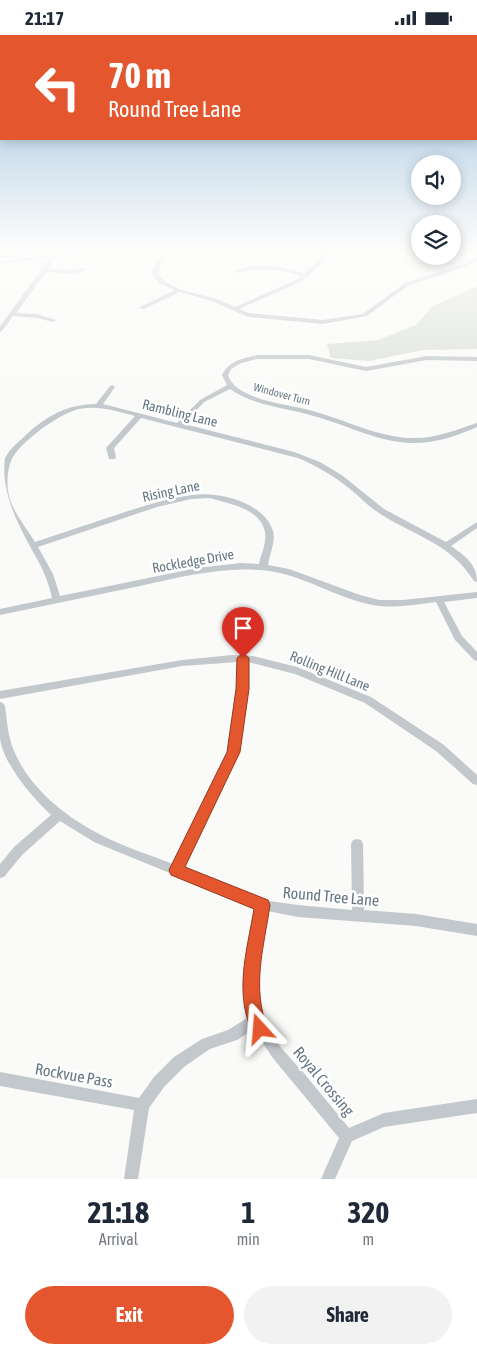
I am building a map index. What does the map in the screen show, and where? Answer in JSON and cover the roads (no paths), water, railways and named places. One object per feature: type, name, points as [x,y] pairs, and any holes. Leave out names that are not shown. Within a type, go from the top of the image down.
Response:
[{"type":"street","points":[[0,330],[20,304]]},
{"type":"street","points":[[142,308],[150,304]]},
{"type":"street","points":[[224,304],[256,317],[331,322],[354,318],[372,311],[381,304]]},
{"type":"street","points":[[235,309],[245,304]]},
{"type":"street","points":[[13,314],[37,316],[53,320]]},
{"type":"street","points":[[179,425],[208,396],[230,386],[226,375],[229,368],[244,359],[257,357],[303,357],[366,369],[427,358],[477,359]]},
{"type":"street","name":"Windover Turn","points":[[230,386],[260,401],[314,413],[385,438],[413,441],[434,439],[450,436],[477,425]]},
{"type":"street","points":[[98,406],[112,387]]},
{"type":"street","name":"Rambling Lane","points":[[57,601],[48,571],[34,545],[19,524],[6,497],[5,477],[8,458],[38,428],[61,412],[81,406],[98,406],[140,415],[315,461],[339,476],[378,509],[446,547],[466,563],[477,579]]},
{"type":"street","points":[[112,457],[110,448],[140,415]]},
{"type":"street","name":"Rising Lane","points":[[34,545],[155,505],[191,497],[210,496],[242,505],[254,511],[262,519],[267,528],[269,538],[263,567]]},
{"type":"street","points":[[446,547],[477,524]]},
{"type":"street","name":"Rockledge Drive","points":[[0,612],[197,571],[225,567],[263,567],[286,571],[379,603],[404,603],[477,595]]},
{"type":"street","points":[[439,600],[458,638],[477,658]]},
{"type":"street","points":[[176,870],[234,752],[243,689],[243,658]]},
{"type":"street","name":"Rolling Hill Lane","points":[[0,695],[182,663],[243,658],[263,661],[297,671],[368,700],[440,748],[477,781]]},
{"type":"street","name":"Round Tree Lane","points":[[0,706],[5,739],[15,763],[39,797],[59,815],[98,839],[262,905],[298,911],[416,920],[477,930]]},
{"type":"street","points":[[0,873],[18,851],[59,815]]},
{"type":"street","points":[[357,844],[358,915]]},
{"type":"street","name":"Royal Crossing","points":[[262,905],[250,981],[251,1002],[256,1020],[269,1042],[347,1136]]},
{"type":"street","points":[[131,1179],[142,1105],[159,1082],[179,1062],[207,1043],[232,1035],[256,1020]]},
{"type":"street","name":"Rockvue Pass","points":[[0,1079],[142,1105]]},
{"type":"street","points":[[328,1179],[347,1136],[384,1120],[477,1105]]}]
